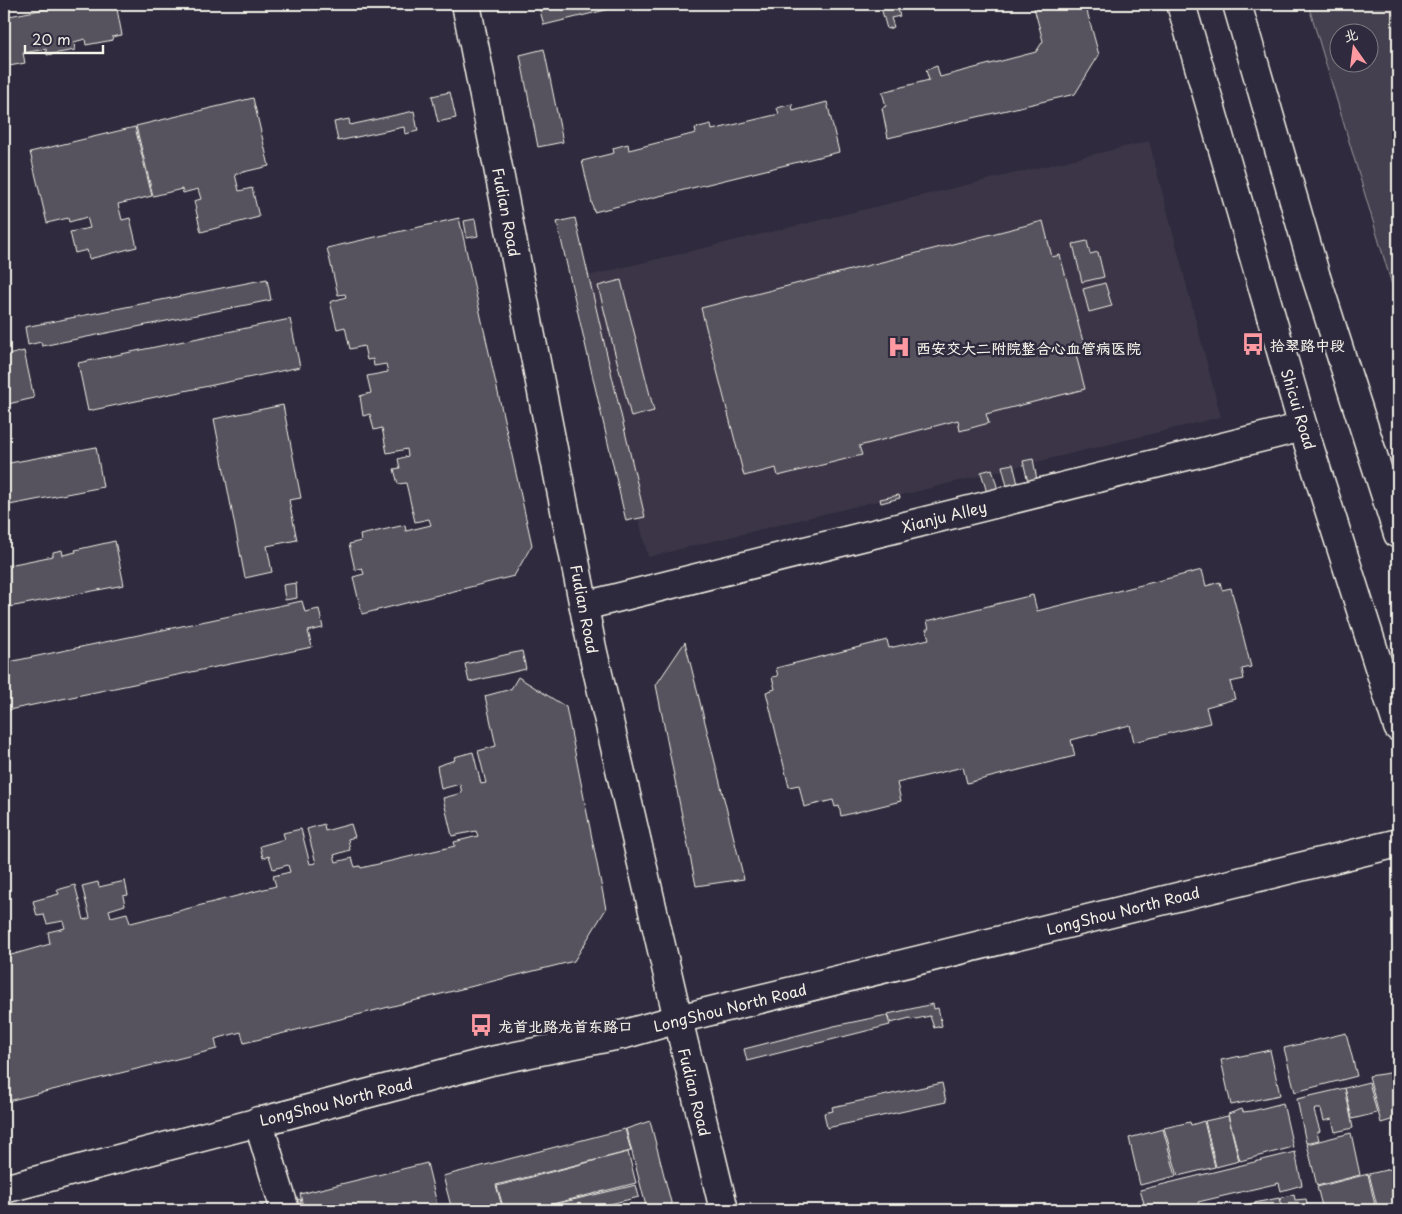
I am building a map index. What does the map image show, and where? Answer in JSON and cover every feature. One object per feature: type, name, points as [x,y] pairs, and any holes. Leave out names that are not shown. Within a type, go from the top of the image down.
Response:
[{"type":"street","name":"Fudian Road","points":[[466,4],[594,657],[724,1210]]},
{"type":"street","name":"Shicui Road","points":[[1181,4],[1303,426],[1398,727]]},
{"type":"street","points":[[1237,4],[1316,277],[1398,534]]},
{"type":"street","name":"Xianju Alley","points":[[584,606],[1303,426]]},
{"type":"street","name":"LongShou North Road","points":[[4,1189],[491,1061],[625,1034],[678,1019],[1398,843]]},
{"type":"street","points":[[258,1121],[285,1210]]},
{"type":"shaded area","points":[[1308,4],[1398,4],[1398,305]]},
{"type":"shaded area","name":"西安交大二附院整合心血管病医院","points":[[1149,141],[1221,417],[648,557],[579,278]]},
{"type":"building","points":[[71,4],[116,4],[122,35],[112,37],[113,40],[86,45],[85,39],[74,42],[75,50],[47,55],[46,49],[23,53],[25,63],[4,67],[4,17]]},
{"type":"building","points":[[538,4],[625,4],[626,5],[544,25]]},
{"type":"building","points":[[880,4],[896,4],[900,16],[891,18],[894,27],[887,29]]},
{"type":"building","points":[[1033,4],[1085,4],[1099,55],[1075,94],[888,138],[882,108],[886,106],[882,92],[929,80],[926,70],[937,66],[940,77],[1036,52],[1043,41]]},
{"type":"building","points":[[544,49],[563,142],[538,147],[520,55]]},
{"type":"building","points":[[450,92],[456,118],[438,122],[432,96]]},
{"type":"building","points":[[253,98],[269,166],[235,174],[239,191],[252,188],[259,217],[201,232],[194,201],[201,199],[198,189],[183,193],[182,189],[153,196],[136,126]]},
{"type":"building","points":[[827,102],[839,152],[594,212],[582,161],[614,153],[613,148],[628,144],[629,150],[696,133],[695,128],[711,124],[712,130],[779,114],[777,108],[792,104],[793,111]]},
{"type":"building","points":[[414,111],[418,131],[405,134],[404,127],[338,141],[334,122],[349,119],[350,125]]},
{"type":"building","points":[[135,127],[152,196],[118,204],[122,220],[130,218],[137,247],[89,259],[87,250],[75,253],[70,232],[90,228],[87,217],[69,222],[68,218],[47,223],[30,152]]},
{"type":"building","points":[[459,218],[532,545],[514,576],[362,614],[353,577],[364,574],[362,568],[355,570],[349,544],[361,541],[360,535],[405,525],[406,531],[431,525],[429,519],[415,522],[406,483],[398,484],[394,469],[400,468],[398,459],[408,456],[407,449],[387,453],[382,428],[374,430],[370,414],[363,416],[360,396],[371,393],[367,376],[388,372],[386,364],[374,366],[373,359],[367,360],[364,346],[350,349],[345,327],[337,329],[330,302],[346,297],[345,294],[338,295],[327,248]]},
{"type":"building","points":[[575,218],[645,517],[626,521],[557,222]]},
{"type":"building","points":[[475,219],[478,236],[467,238],[464,221]]},
{"type":"building","points":[[1043,221],[1052,257],[1060,255],[1086,353],[1076,355],[1085,389],[986,414],[989,423],[960,431],[958,420],[859,446],[862,455],[778,476],[776,468],[744,476],[701,308]]},
{"type":"building","points":[[1087,241],[1090,254],[1098,252],[1104,277],[1082,282],[1073,244]]},
{"type":"building","points":[[267,279],[271,300],[42,346],[41,342],[28,345],[25,327]]},
{"type":"building","points":[[621,280],[654,411],[631,417],[598,286]]},
{"type":"building","points":[[1105,283],[1112,306],[1089,312],[1083,289]]},
{"type":"building","points":[[290,319],[300,367],[88,411],[78,363]]},
{"type":"building","points":[[24,351],[34,398],[4,405],[4,356]]},
{"type":"building","points":[[283,405],[301,498],[289,500],[297,540],[267,546],[272,572],[245,578],[214,419]]},
{"type":"building","points":[[96,447],[103,487],[4,506],[4,464]]},
{"type":"building","points":[[1033,459],[1037,480],[1028,482],[1023,461]]},
{"type":"building","points":[[1013,464],[1018,484],[1007,486],[1002,466]]},
{"type":"building","points":[[992,469],[998,490],[987,493],[981,472]]},
{"type":"building","points":[[899,495],[900,498],[881,503],[880,499]]},
{"type":"building","points":[[115,541],[124,585],[4,608],[4,566],[53,556],[53,552],[62,550],[63,555],[76,552],[75,550]]},
{"type":"building","points":[[1202,570],[1206,586],[1220,582],[1222,590],[1231,588],[1251,667],[1242,669],[1244,679],[1230,682],[1235,699],[1206,707],[1210,723],[1134,742],[1130,725],[1071,740],[1075,756],[967,783],[963,767],[897,783],[901,801],[841,816],[839,806],[835,807],[833,800],[804,807],[799,785],[789,787],[766,692],[775,689],[772,677],[778,676],[776,668],[887,640],[889,648],[929,639],[926,629],[929,629],[927,621],[1033,595],[1037,611]]},
{"type":"building","points":[[296,583],[297,598],[285,600],[283,585]]},
{"type":"building","points":[[302,601],[305,612],[319,609],[323,628],[308,631],[312,647],[4,711],[4,663]]},
{"type":"building","points":[[685,642],[744,879],[696,886],[656,685]]},
{"type":"building","points":[[522,651],[526,669],[469,682],[465,664]]},
{"type":"building","points":[[518,677],[566,707],[606,909],[574,961],[244,1043],[241,1032],[215,1039],[217,1049],[4,1102],[4,957],[50,944],[48,932],[65,928],[63,921],[47,924],[44,915],[37,916],[33,901],[59,894],[57,890],[75,885],[84,920],[90,918],[82,886],[98,882],[99,887],[125,881],[128,895],[123,896],[125,905],[109,910],[111,917],[127,913],[131,923],[276,886],[273,876],[290,872],[288,865],[273,869],[269,856],[263,858],[260,846],[285,839],[283,833],[301,829],[310,864],[316,863],[307,829],[324,824],[325,831],[351,824],[355,837],[348,839],[350,850],[334,855],[336,862],[352,858],[355,867],[360,866],[361,868],[455,846],[454,842],[478,836],[476,831],[452,836],[443,798],[462,793],[460,784],[441,789],[437,766],[455,760],[454,757],[473,752],[481,784],[486,783],[478,751],[496,746],[485,696],[511,689]]},
{"type":"building","points":[[933,1004],[934,1009],[938,1008],[942,1026],[934,1028],[930,1016],[911,1020],[910,1018],[891,1023],[888,1014]]},
{"type":"building","points":[[887,1015],[890,1025],[747,1061],[744,1049],[834,1026]]},
{"type":"building","points":[[1346,1033],[1357,1076],[1295,1092],[1284,1048]]},
{"type":"building","points":[[1270,1050],[1280,1095],[1231,1105],[1221,1060]]},
{"type":"building","points":[[1396,1072],[1398,1118],[1381,1123],[1369,1076]]},
{"type":"building","points":[[1369,1082],[1377,1113],[1352,1119],[1345,1088]]},
{"type":"building","points":[[942,1083],[946,1102],[827,1128],[824,1113],[833,1111],[832,1107]]},
{"type":"building","points":[[1345,1088],[1353,1128],[1335,1132],[1332,1119],[1324,1121],[1321,1109],[1316,1109],[1314,1111],[1320,1131],[1317,1133],[1319,1140],[1306,1143],[1297,1099]]},
{"type":"building","points":[[1283,1103],[1293,1147],[1240,1161],[1228,1114],[1242,1109],[1243,1112],[1252,1111]]},
{"type":"building","points":[[1228,1116],[1239,1161],[1216,1167],[1205,1121]]},
{"type":"building","points":[[650,1121],[673,1210],[647,1210],[626,1129]]},
{"type":"building","points":[[1204,1121],[1215,1167],[1178,1176],[1164,1128],[1190,1122],[1191,1125]]},
{"type":"building","points":[[625,1129],[631,1151],[496,1185],[503,1210],[452,1210],[443,1176]]},
{"type":"building","points":[[1163,1129],[1176,1176],[1140,1185],[1129,1138]]},
{"type":"building","points":[[1351,1133],[1360,1175],[1317,1186],[1307,1144]]},
{"type":"building","points":[[628,1152],[636,1183],[529,1210],[504,1210],[497,1186]]},
{"type":"building","points":[[1295,1152],[1302,1185],[1281,1191],[1279,1183],[1198,1202],[1200,1210],[1146,1210],[1140,1190]]},
{"type":"building","points":[[427,1163],[438,1208],[431,1210],[304,1210],[300,1194]]},
{"type":"building","points":[[1395,1168],[1398,1182],[1398,1210],[1378,1210],[1369,1174]]},
{"type":"building","points":[[1368,1174],[1376,1210],[1323,1210],[1317,1187]]},
{"type":"building","points":[[636,1185],[639,1197],[585,1210],[530,1210]]},
{"type":"building","points":[[1294,1194],[1295,1200],[1306,1199],[1309,1210],[1283,1210],[1280,1198]]},
{"type":"building","points":[[1279,1198],[1282,1210],[1256,1210],[1254,1203]]},
{"type":"building","points":[[300,1199],[303,1210],[297,1210],[294,1200]]},
{"type":"building","points":[[1253,1203],[1254,1210],[1227,1210]]},
{"type":"building","points":[[263,1205],[264,1210],[243,1210]]},
{"type":"place","name":"拾翠路中段","points":[[1253,344]]},
{"type":"place","name":"西安交大二附院整合心血管病医院","points":[[899,347]]},
{"type":"place","name":"龙首北路龙首东路口","points":[[481,1025]]}]
